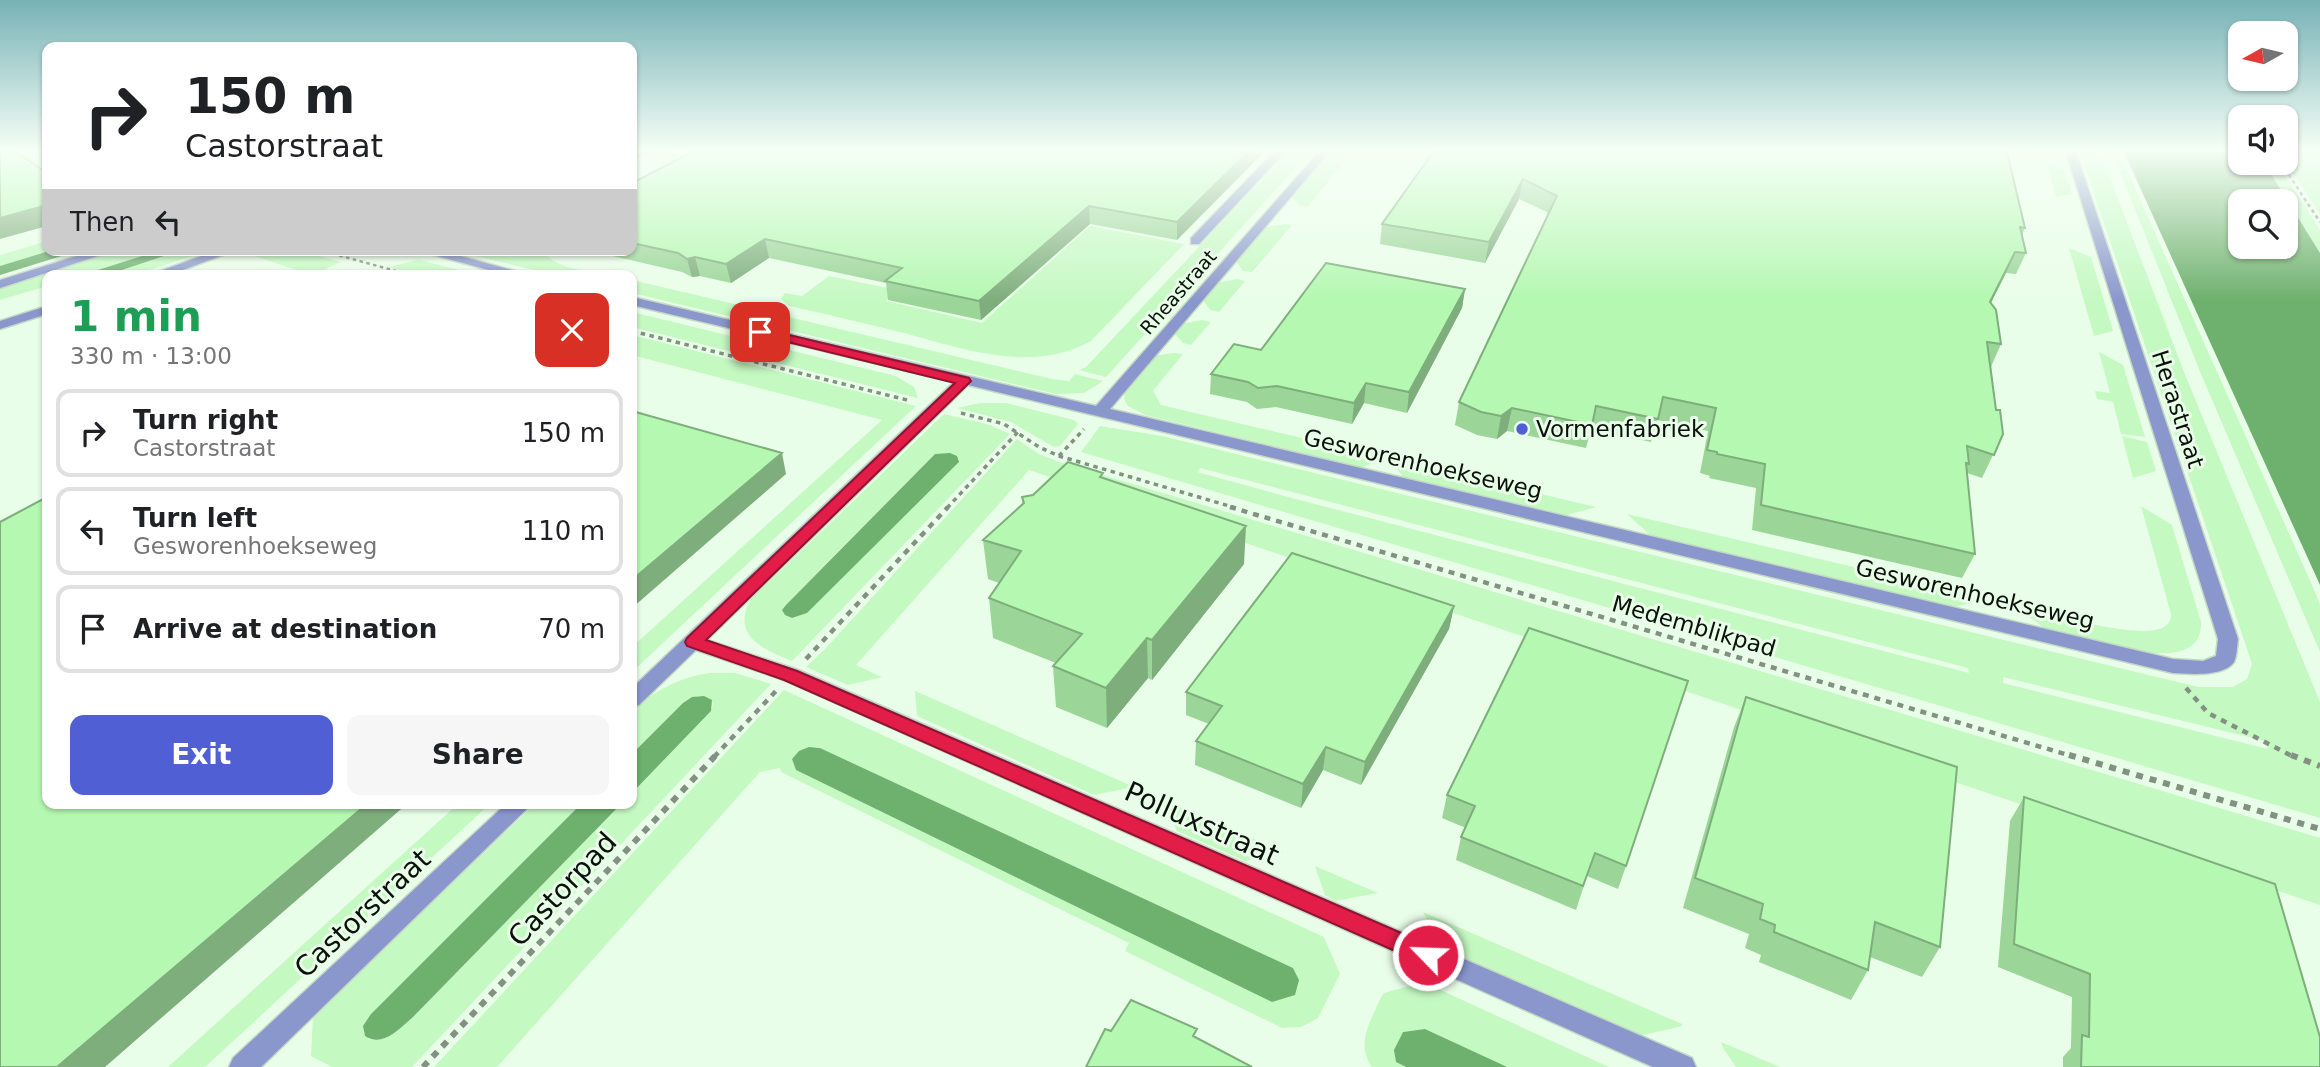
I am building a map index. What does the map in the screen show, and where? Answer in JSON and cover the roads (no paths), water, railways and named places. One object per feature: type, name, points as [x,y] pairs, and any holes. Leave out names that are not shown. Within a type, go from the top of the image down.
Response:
[{"type":"street","points":[[1195,241],[1232,202]]},
{"type":"street","name":"Rheastraat","points":[[1099,412],[1281,202]]},
{"type":"street","name":"Herastraat","points":[[2087,202],[2228,639],[2225,660],[2204,668]]},
{"type":"street","points":[[45,270],[91,256]]},
{"type":"street","points":[[170,270],[213,256]]},
{"type":"street","points":[[459,256],[507,270]]},
{"type":"street","points":[[0,284],[42,271]]},
{"type":"street","name":"Gesworenhoekseweg","points":[[637,302],[2173,666],[2204,668]]},
{"type":"street","points":[[0,325],[42,312]]},
{"type":"street","points":[[637,695],[964,381]]},
{"type":"street","name":"Polluxstraat","points":[[693,642],[791,675],[1683,1067]]},
{"type":"street","name":"Castorstraat","points":[[243,1067],[516,809]]},
{"type":"place","name":"Vormenfabriek","points":[[1522,429]]}]
